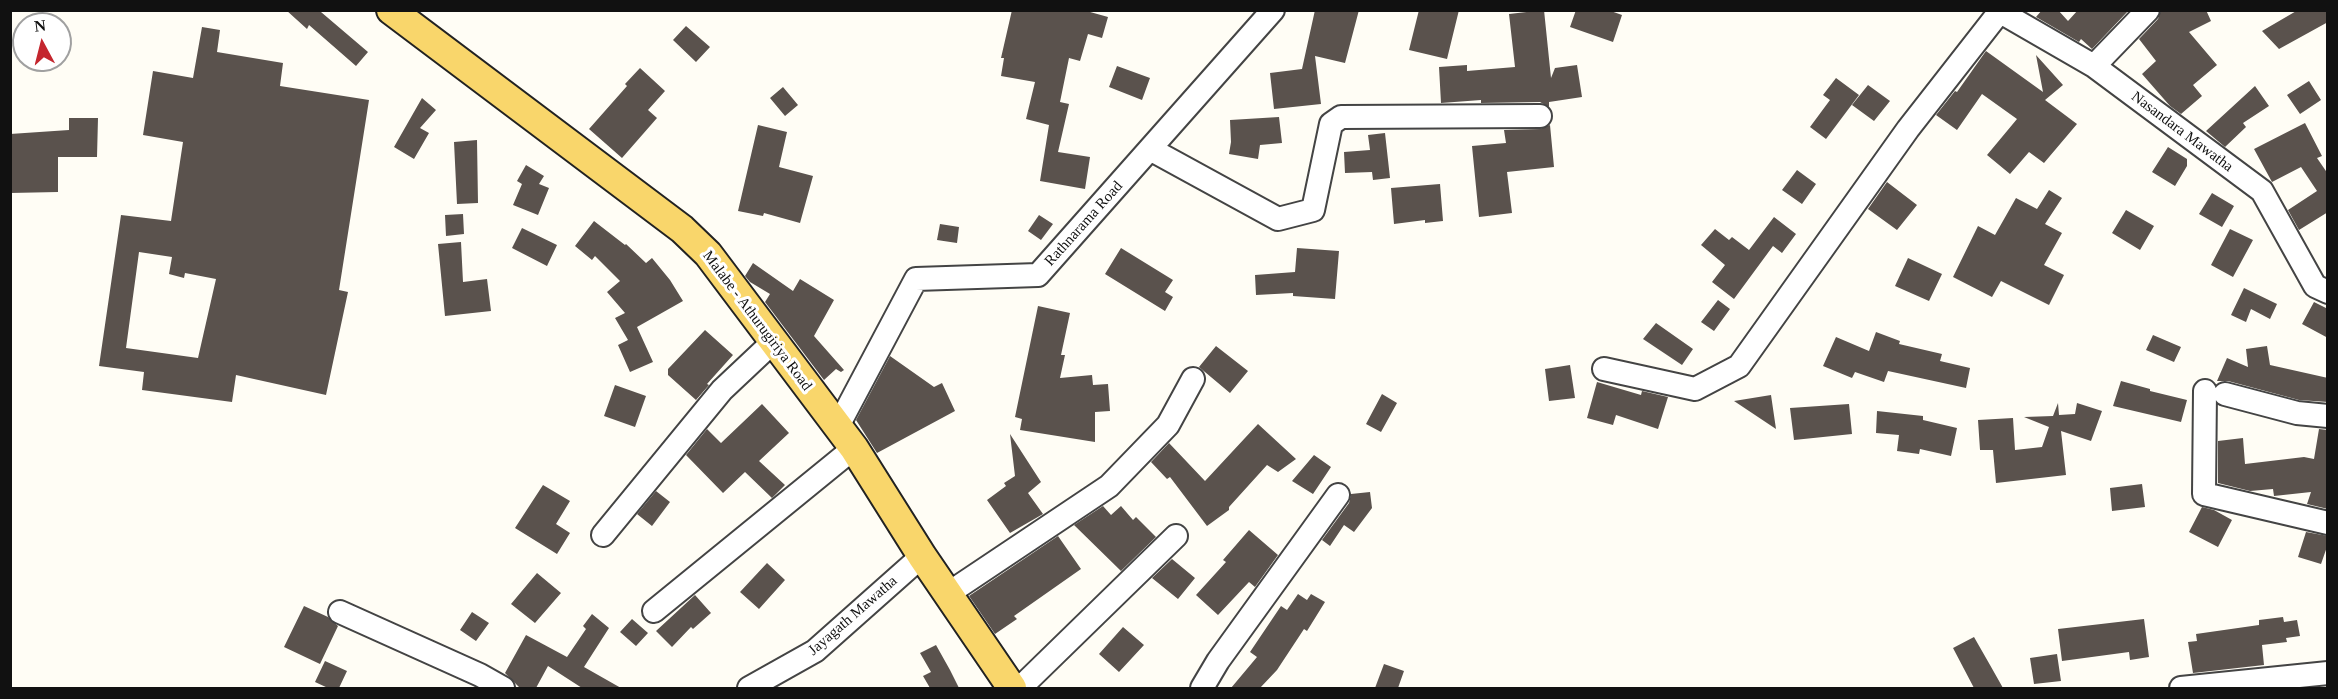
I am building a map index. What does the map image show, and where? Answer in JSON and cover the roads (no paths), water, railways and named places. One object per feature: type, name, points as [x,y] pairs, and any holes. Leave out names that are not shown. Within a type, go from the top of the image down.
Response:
[{"type":"main road","name":"Malabe - Athurugiriya Road","points":[[391,10],[682,230],[708,254],[846,437],[922,556],[949,592],[1012,688]]},
{"type":"street","name":"Rathnarama Road","points":[[846,437],[916,279],[1038,275],[1273,10]]},
{"type":"street","points":[[2094,66],[2148,10]]},
{"type":"street","points":[[1604,369],[1695,389],[1739,366],[1908,129],[1999,11]]},
{"type":"street","name":"Nasandara Mawatha","points":[[1999,11],[2094,66],[2262,191],[2315,286],[2328,292]]},
{"type":"street","points":[[1150,149],[1278,219],[1313,210],[1331,124],[1341,117],[1540,116]]},
{"type":"street","points":[[603,535],[722,390],[773,342]]},
{"type":"street","points":[[949,592],[1109,486],[1168,425],[1193,379]]},
{"type":"street","points":[[2328,416],[2298,413],[2215,393],[2204,494],[2328,523]]},
{"type":"street","points":[[654,611],[846,437]]},
{"type":"street","points":[[1202,688],[1218,661],[1338,495]]},
{"type":"street","points":[[1020,688],[1176,536]]},
{"type":"street","name":"Jayagath Mawatha","points":[[749,688],[815,651],[922,556]]},
{"type":"street","points":[[340,612],[480,675],[503,688]]},
{"type":"street","points":[[2181,688],[2328,673]]}]
